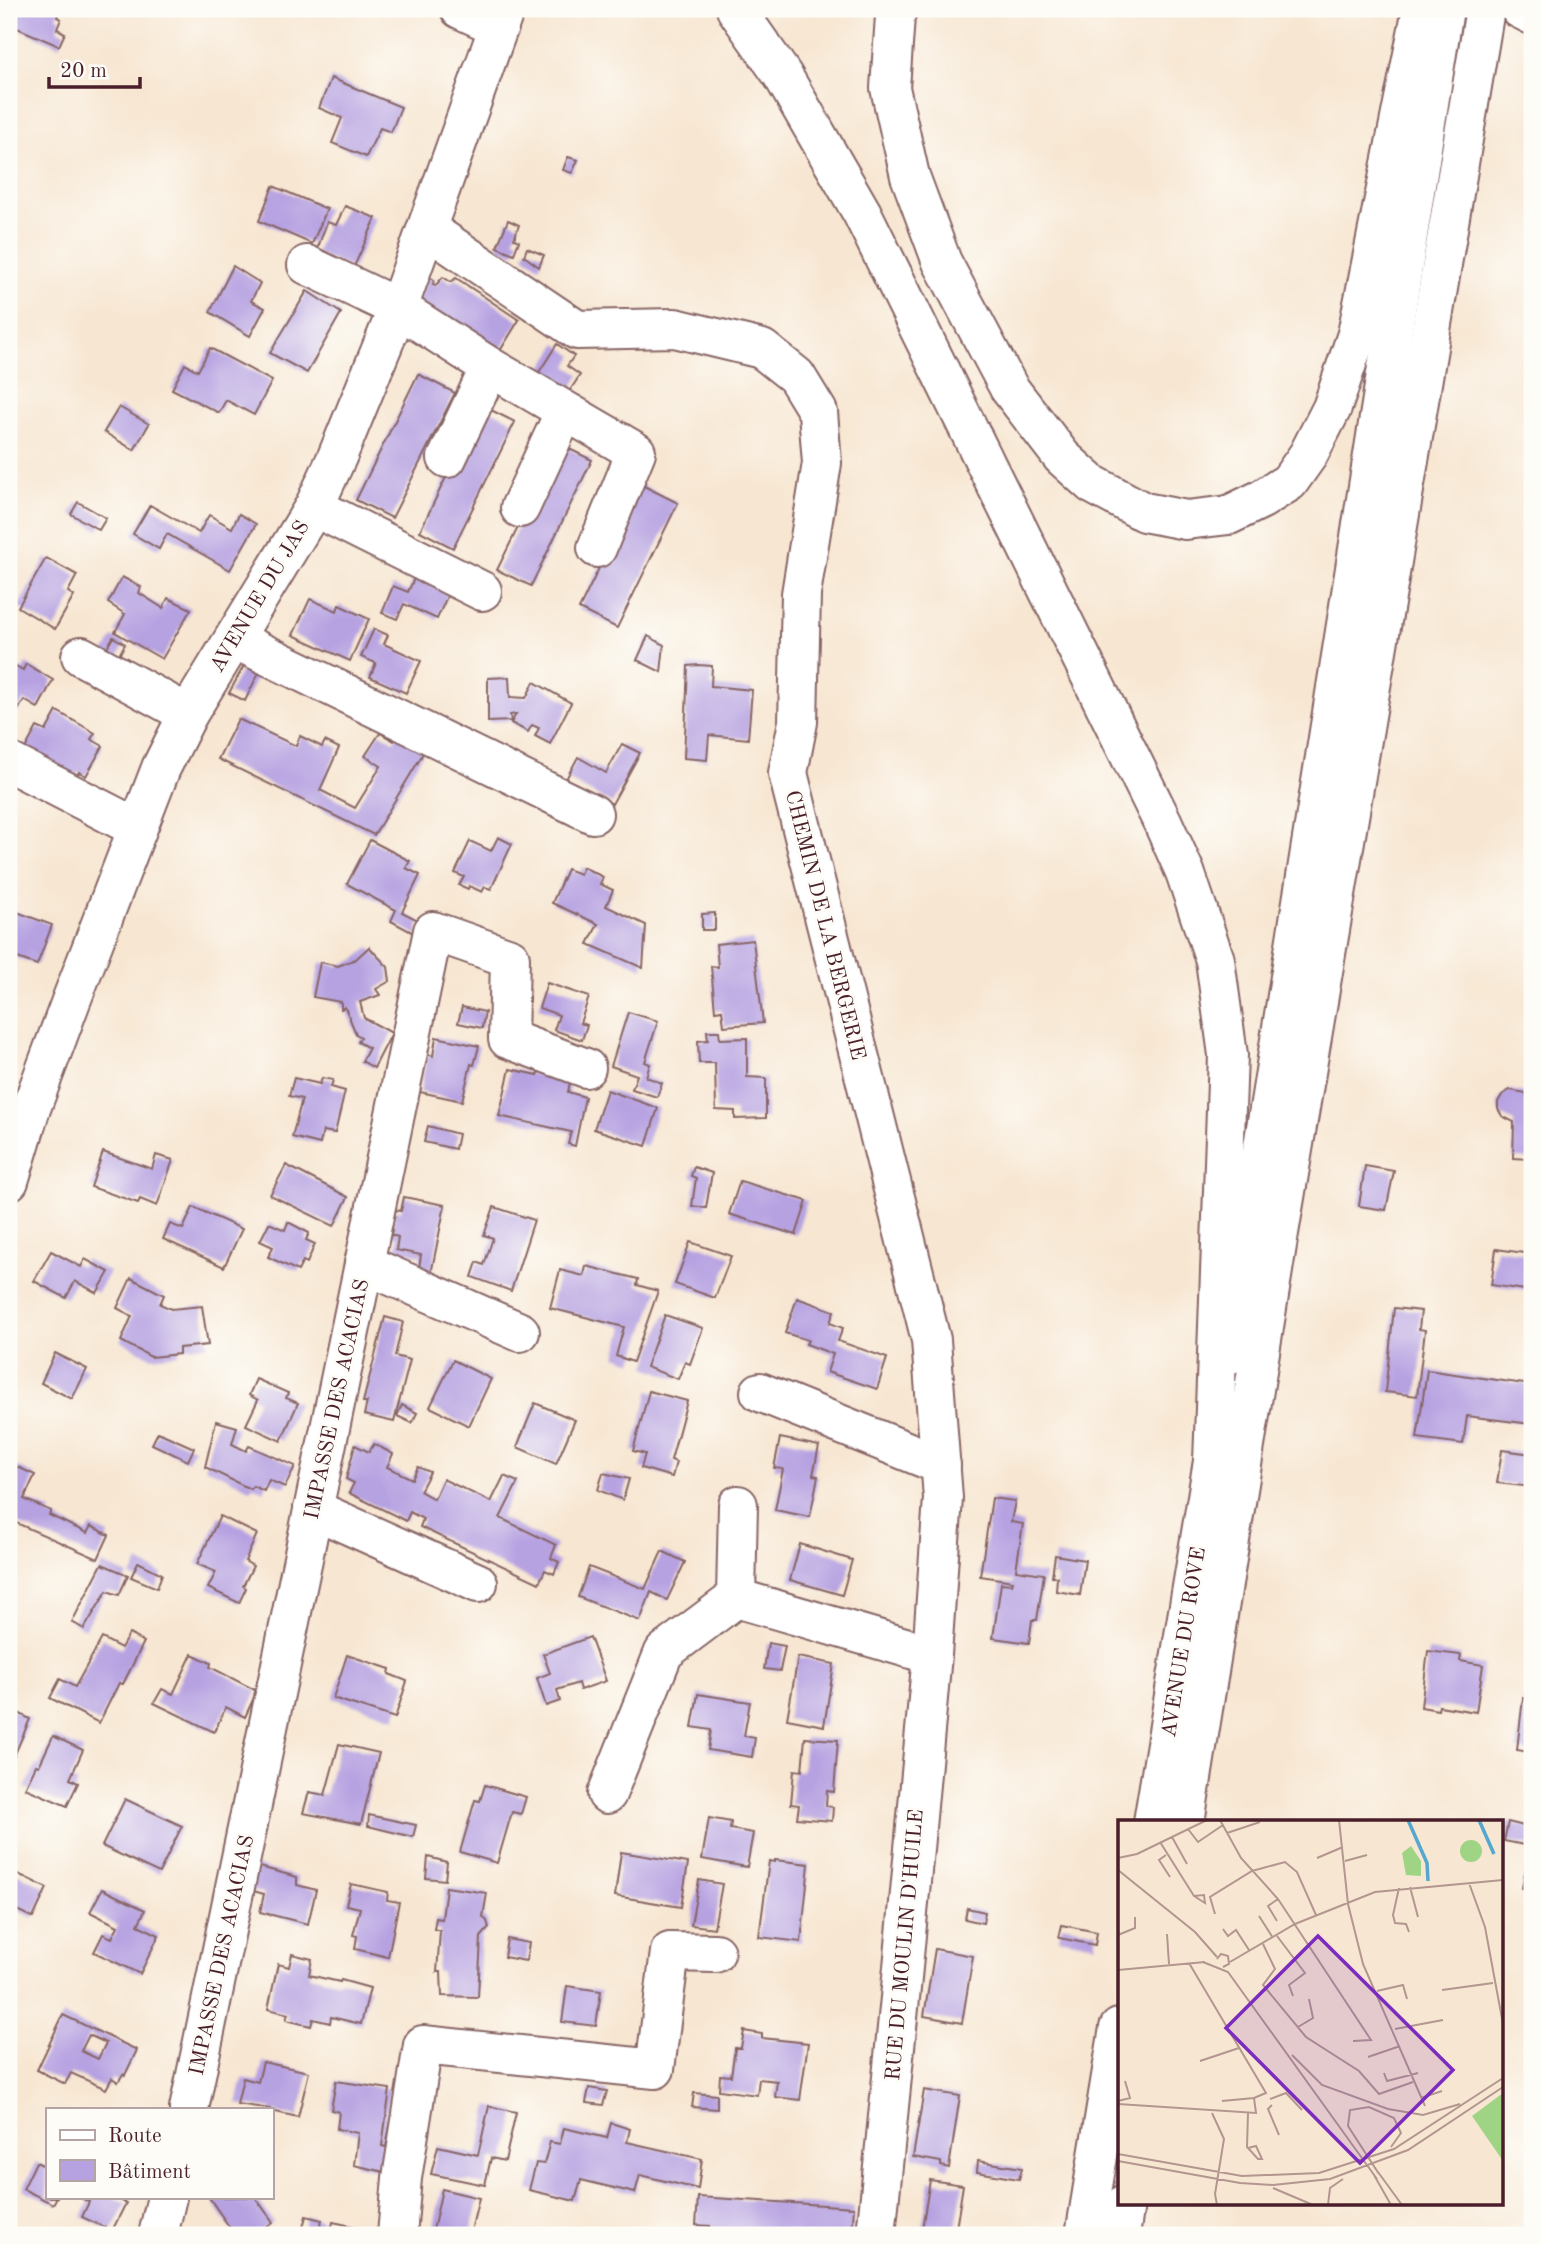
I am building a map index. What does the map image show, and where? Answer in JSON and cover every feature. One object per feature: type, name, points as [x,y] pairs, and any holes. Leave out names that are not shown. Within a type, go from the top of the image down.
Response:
[{"type":"main road","points":[[460,9],[502,18]]},
{"type":"main road","points":[[736,9],[783,76],[862,213],[1163,823],[1185,872],[1215,960],[1228,1055],[1213,1462]]},
{"type":"main road","points":[[898,9],[895,16],[890,88],[910,176],[942,262],[1009,388],[1062,457],[1092,484],[1143,512],[1186,520],[1228,515],[1262,499],[1289,482],[1308,455],[1332,408],[1357,334],[1431,20]]},
{"type":"main road","points":[[1185,1820],[1276,1252],[1485,9]]},
{"type":"main road","points":[[1520,9],[1532,15]]},
{"type":"main road","name":"AVENUE DU JAS","points":[[9,1181],[20,1105],[161,768],[188,714],[314,507],[337,457],[398,309],[502,18]]},
{"type":"main road","points":[[1213,1462],[1431,20]]},
{"type":"main road","name":"CHEMIN DE LA BERGERIE","points":[[427,229],[577,330],[675,328],[762,349],[796,376],[818,412],[822,463],[800,594],[798,722],[788,773],[931,1340],[941,1465]]},
{"type":"main road","points":[[307,265],[398,309],[490,367],[636,452],[597,548]]},
{"type":"main road","points":[[447,458],[490,367]]},
{"type":"main road","points":[[520,508],[565,411]]},
{"type":"main road","points":[[314,507],[482,591]]},
{"type":"main road","points":[[234,639],[593,814]]},
{"type":"main road","points":[[81,656],[188,714]]},
{"type":"main road","points":[[9,762],[137,828]]},
{"type":"main road","name":"IMPASSE DES ACACIAS","points":[[189,2108],[433,931],[510,958],[508,1039],[586,1068]]},
{"type":"main road","points":[[364,1264],[520,1332]]},
{"type":"main road","points":[[760,1392],[941,1465]]},
{"type":"main road","name":"AVENUE DU ROVE","points":[[1153,1820],[1213,1462]]},
{"type":"main road","name":"RUE DU MOULIN D'HUILE","points":[[876,2235],[932,1655],[943,1498],[941,1465]]},
{"type":"main road","points":[[736,1598],[738,1505]]},
{"type":"main road","points":[[313,1509],[478,1583]]},
{"type":"main road","points":[[736,1598],[932,1655]]},
{"type":"main road","points":[[607,1794],[663,1653],[736,1598]]},
{"type":"main road","points":[[397,2235],[402,2179],[423,2045],[655,2069],[670,1952],[715,1953]]},
{"type":"main road","points":[[1085,2235],[1118,2034]]},
{"type":"main road","points":[[158,2235],[167,2198]]},
{"type":"main road","points":[[1120,2235],[1125,2206]]},
{"type":"building","points":[[16,9],[60,9],[57,17],[61,19],[57,29],[65,33],[59,46],[10,25]]},
{"type":"building","points":[[331,78],[401,107],[391,132],[380,128],[366,157],[332,143],[342,118],[319,108]]},
{"type":"building","points":[[568,157],[578,160],[572,173],[563,170]]},
{"type":"building","points":[[273,186],[327,209],[312,244],[259,221]]},
{"type":"building","points":[[345,206],[376,218],[353,269],[316,253],[327,222],[336,225]]},
{"type":"building","points":[[508,220],[519,225],[514,239],[519,241],[514,254],[497,247]]},
{"type":"building","points":[[527,248],[544,255],[539,267],[524,256]]},
{"type":"building","points":[[233,266],[260,283],[251,301],[265,308],[250,336],[210,312]]},
{"type":"building","points":[[429,277],[434,280],[435,286],[443,277],[451,282],[456,278],[519,320],[498,354],[416,302]]},
{"type":"building","points":[[307,291],[341,313],[307,373],[270,353]]},
{"type":"building","points":[[557,344],[574,356],[567,366],[580,375],[567,395],[536,377]]},
{"type":"building","points":[[210,348],[272,381],[254,415],[226,400],[219,413],[172,389],[185,364],[198,371]]},
{"type":"building","points":[[418,374],[455,393],[392,518],[356,500]]},
{"type":"building","points":[[481,405],[515,422],[453,548],[420,531]]},
{"type":"building","points":[[119,407],[149,424],[134,450],[104,432]]},
{"type":"building","points":[[559,444],[592,460],[531,586],[497,570]]},
{"type":"building","points":[[640,484],[678,503],[617,628],[579,609]]},
{"type":"building","points":[[78,502],[106,518],[99,530],[71,514]]},
{"type":"building","points":[[150,505],[199,533],[209,515],[232,528],[239,514],[256,524],[230,570],[167,534],[159,549],[133,534]]},
{"type":"building","points":[[46,558],[77,575],[68,592],[74,596],[55,629],[18,607]]},
{"type":"building","points":[[415,576],[449,592],[437,619],[404,604],[397,619],[382,613],[393,586],[408,592]]},
{"type":"building","points":[[122,577],[141,587],[139,593],[163,608],[168,598],[191,609],[162,659],[115,632],[125,614],[108,603]]},
{"type":"building","points":[[310,599],[337,611],[339,605],[369,619],[350,661],[293,635]]},
{"type":"building","points":[[374,629],[388,635],[384,644],[421,661],[406,693],[370,677],[376,663],[361,657]]},
{"type":"building","points":[[648,636],[664,645],[661,672],[637,660]]},
{"type":"building","points":[[113,637],[125,644],[115,663],[102,656]]},
{"type":"building","points":[[9,662],[23,670],[26,664],[53,680],[38,708],[24,700],[17,712],[9,707]]},
{"type":"building","points":[[246,662],[260,670],[245,701],[229,693]]},
{"type":"building","points":[[688,666],[712,666],[711,686],[752,690],[748,739],[709,735],[707,760],[684,758]]},
{"type":"building","points":[[509,677],[510,697],[526,698],[534,682],[571,703],[550,744],[535,736],[539,728],[532,725],[528,732],[511,723],[516,714],[510,715],[511,721],[488,722],[488,678]]},
{"type":"building","points":[[57,711],[95,733],[91,739],[103,746],[86,776],[79,772],[74,782],[21,756],[37,727],[46,731]]},
{"type":"building","points":[[238,719],[296,746],[300,736],[322,747],[325,741],[339,748],[320,790],[355,808],[381,766],[365,756],[380,733],[394,741],[400,731],[427,742],[421,757],[374,835],[218,759]]},
{"type":"building","points":[[622,744],[640,753],[612,804],[566,779],[578,757],[606,773]]},
{"type":"building","points":[[498,837],[512,844],[491,889],[485,887],[482,892],[459,885],[464,877],[455,873],[470,841],[491,851]]},
{"type":"building","points":[[370,840],[410,861],[406,868],[420,875],[402,912],[420,921],[417,935],[391,921],[396,910],[347,884]]},
{"type":"building","points":[[583,867],[603,877],[600,884],[613,890],[606,906],[646,925],[643,968],[588,944],[598,924],[552,903],[567,869],[580,874]]},
{"type":"building","points":[[9,909],[52,925],[37,965],[9,955]]},
{"type":"building","points":[[715,913],[715,930],[702,930],[702,914]]},
{"type":"building","points":[[753,940],[763,1023],[724,1026],[722,1010],[715,1011],[711,966],[718,967],[716,944]]},
{"type":"building","points":[[369,947],[388,967],[390,981],[376,989],[380,995],[360,1002],[364,1018],[392,1033],[374,1068],[362,1061],[369,1048],[358,1042],[361,1037],[356,1034],[345,1007],[341,1009],[341,1002],[313,997],[320,962],[338,966],[356,959]]},
{"type":"building","points":[[547,983],[589,997],[580,1023],[587,1025],[582,1040],[554,1030],[559,1015],[539,1008]]},
{"type":"building","points":[[462,1007],[485,1012],[482,1028],[458,1023]]},
{"type":"building","points":[[628,1012],[658,1021],[645,1062],[650,1064],[646,1077],[662,1083],[657,1097],[632,1089],[637,1075],[611,1066]]},
{"type":"building","points":[[707,1031],[719,1031],[720,1039],[747,1038],[747,1077],[766,1078],[766,1118],[735,1119],[735,1111],[716,1110],[715,1063],[699,1063],[698,1041],[708,1040]]},
{"type":"building","points":[[436,1037],[479,1046],[474,1065],[471,1064],[462,1101],[420,1092],[427,1054],[433,1056]]},
{"type":"building","points":[[510,1069],[538,1075],[539,1070],[571,1077],[568,1092],[585,1097],[575,1146],[568,1144],[571,1132],[499,1116]]},
{"type":"building","points":[[294,1078],[320,1084],[322,1078],[333,1080],[331,1087],[345,1091],[335,1133],[323,1131],[320,1144],[292,1137],[302,1099],[289,1096]]},
{"type":"building","points":[[607,1090],[658,1108],[646,1146],[594,1129]]},
{"type":"building","points":[[1510,1090],[1526,1093],[1532,1107],[1532,1159],[1513,1158],[1514,1122],[1502,1116],[1498,1109],[1502,1095]]},
{"type":"building","points":[[428,1126],[458,1134],[455,1149],[424,1142]]},
{"type":"building","points":[[103,1152],[152,1169],[156,1155],[173,1160],[157,1206],[140,1199],[138,1203],[91,1187]]},
{"type":"building","points":[[286,1165],[348,1197],[334,1226],[270,1195]]},
{"type":"building","points":[[1365,1166],[1394,1171],[1386,1210],[1359,1206]]},
{"type":"building","points":[[694,1167],[712,1173],[706,1208],[692,1206],[696,1178],[691,1176]]},
{"type":"building","points":[[740,1181],[807,1201],[796,1235],[729,1214]]},
{"type":"building","points":[[404,1197],[445,1205],[430,1279],[418,1274],[421,1255],[396,1250],[398,1237],[391,1235],[395,1210],[401,1211]]},
{"type":"building","points":[[193,1207],[242,1229],[224,1267],[163,1239],[170,1224],[183,1229]]},
{"type":"building","points":[[494,1207],[534,1220],[511,1291],[472,1277],[477,1262],[484,1265],[493,1238],[484,1235]]},
{"type":"building","points":[[288,1222],[309,1233],[306,1240],[315,1244],[307,1263],[303,1261],[298,1271],[268,1257],[273,1247],[260,1241],[269,1223],[285,1230]]},
{"type":"building","points":[[690,1242],[731,1256],[715,1298],[675,1284]]},
{"type":"building","points":[[1496,1249],[1532,1254],[1532,1291],[1491,1285]]},
{"type":"building","points":[[51,1251],[81,1267],[85,1259],[109,1272],[97,1293],[75,1281],[66,1298],[34,1281]]},
{"type":"building","points":[[586,1266],[638,1279],[637,1285],[658,1291],[633,1362],[616,1356],[624,1327],[550,1308],[560,1270],[584,1276]]},
{"type":"building","points":[[131,1278],[164,1295],[160,1304],[171,1309],[202,1306],[208,1345],[179,1348],[179,1354],[151,1357],[121,1341],[132,1316],[117,1308]]},
{"type":"building","points":[[797,1298],[834,1311],[830,1323],[843,1328],[838,1341],[887,1358],[877,1389],[827,1372],[833,1354],[806,1344],[808,1340],[785,1333]]},
{"type":"building","points":[[1394,1308],[1421,1311],[1419,1329],[1425,1330],[1417,1396],[1385,1392]]},
{"type":"building","points":[[665,1315],[703,1328],[690,1364],[685,1362],[678,1379],[646,1367]]},
{"type":"building","points":[[385,1317],[403,1322],[395,1356],[410,1360],[394,1422],[364,1415],[367,1402],[363,1402]]},
{"type":"building","points":[[55,1353],[87,1369],[72,1399],[41,1383]]},
{"type":"building","points":[[453,1360],[491,1379],[469,1426],[430,1407]]},
{"type":"building","points":[[1427,1370],[1532,1385],[1532,1424],[1467,1416],[1463,1444],[1417,1438]]},
{"type":"building","points":[[256,1379],[288,1393],[286,1398],[298,1403],[281,1441],[246,1425],[258,1400],[249,1395]]},
{"type":"building","points":[[649,1391],[687,1401],[671,1460],[676,1462],[672,1477],[641,1468],[645,1454],[633,1451]]},
{"type":"building","points":[[535,1403],[575,1420],[556,1464],[517,1447]]},
{"type":"building","points":[[402,1405],[417,1413],[412,1423],[397,1416]]},
{"type":"building","points":[[216,1421],[237,1427],[232,1444],[246,1451],[249,1446],[295,1466],[285,1487],[269,1480],[264,1491],[253,1486],[250,1489],[205,1467]]},
{"type":"building","points":[[158,1432],[194,1448],[188,1461],[152,1444]]},
{"type":"building","points":[[780,1438],[819,1446],[813,1475],[818,1476],[810,1517],[775,1510],[783,1469],[774,1468]]},
{"type":"building","points":[[374,1444],[393,1454],[387,1467],[412,1479],[418,1467],[430,1472],[420,1491],[434,1499],[443,1479],[491,1502],[504,1476],[518,1482],[500,1518],[556,1545],[551,1558],[559,1562],[554,1574],[545,1570],[539,1583],[420,1527],[423,1519],[410,1512],[406,1521],[349,1493],[354,1483],[346,1479],[355,1445],[369,1452]]},
{"type":"building","points":[[1502,1450],[1532,1454],[1532,1487],[1497,1483]]},
{"type":"building","points":[[9,1463],[35,1475],[24,1499],[51,1511],[49,1515],[87,1533],[91,1526],[109,1535],[98,1559],[14,1522],[15,1519],[9,1516]]},
{"type":"building","points":[[603,1473],[629,1479],[623,1500],[598,1490]]},
{"type":"building","points":[[992,1498],[1015,1501],[1011,1522],[1023,1524],[1016,1570],[1044,1574],[1037,1620],[1032,1620],[1029,1643],[993,1638],[1001,1583],[1012,1584],[1013,1581],[980,1576]]},
{"type":"building","points":[[220,1516],[257,1534],[245,1561],[253,1566],[243,1586],[246,1588],[239,1603],[208,1588],[216,1572],[197,1564]]},
{"type":"building","points":[[800,1544],[852,1560],[842,1595],[790,1580]]},
{"type":"building","points":[[662,1551],[685,1562],[667,1600],[651,1592],[640,1621],[578,1597],[589,1567],[645,1589]]},
{"type":"building","points":[[1055,1555],[1085,1560],[1080,1595],[1056,1591],[1057,1577],[1052,1576]]},
{"type":"building","points":[[138,1562],[162,1574],[157,1588],[131,1577]]},
{"type":"building","points":[[102,1564],[128,1575],[119,1595],[107,1591],[84,1629],[72,1622]]},
{"type":"building","points":[[129,1634],[144,1642],[99,1723],[50,1698],[60,1679],[75,1687],[102,1638],[121,1648]]},
{"type":"building","points":[[590,1637],[606,1681],[580,1690],[578,1683],[557,1690],[560,1701],[546,1706],[537,1678],[550,1673],[543,1654]]},
{"type":"building","points":[[768,1643],[785,1646],[780,1671],[764,1669]]},
{"type":"building","points":[[1428,1651],[1461,1655],[1460,1661],[1483,1665],[1476,1712],[1439,1706],[1438,1710],[1421,1707]]},
{"type":"building","points":[[192,1654],[211,1663],[210,1667],[257,1691],[245,1717],[226,1707],[214,1732],[154,1703],[162,1689],[173,1694]]},
{"type":"building","points":[[347,1655],[390,1669],[389,1674],[407,1681],[395,1718],[333,1698]]},
{"type":"building","points":[[798,1657],[834,1664],[824,1726],[787,1719]]},
{"type":"building","points":[[698,1694],[750,1702],[744,1736],[755,1738],[752,1757],[708,1750],[711,1730],[692,1727]]},
{"type":"building","points":[[1523,1698],[1532,1699],[1532,1766],[1528,1765],[1529,1752],[1517,1750]]},
{"type":"building","points":[[9,1708],[30,1719],[12,1761],[9,1759]]},
{"type":"building","points":[[53,1736],[83,1750],[70,1779],[78,1783],[67,1806],[25,1788]]},
{"type":"building","points":[[805,1738],[838,1740],[834,1792],[827,1791],[826,1806],[833,1807],[832,1821],[797,1818],[799,1805],[791,1804],[794,1770],[802,1771]]},
{"type":"building","points":[[339,1744],[379,1753],[361,1824],[303,1813],[309,1792],[325,1795]]},
{"type":"building","points":[[485,1785],[526,1797],[521,1814],[512,1812],[497,1863],[460,1852],[475,1800],[480,1801]]},
{"type":"building","points":[[125,1799],[182,1826],[159,1873],[102,1846]]},
{"type":"building","points":[[369,1815],[416,1825],[413,1837],[368,1826]]},
{"type":"building","points":[[709,1818],[731,1822],[730,1829],[753,1833],[747,1867],[702,1859]]},
{"type":"building","points":[[1508,1822],[1532,1828],[1532,1890],[1522,1888],[1530,1846],[1504,1841]]},
{"type":"building","points":[[621,1852],[688,1863],[681,1907],[615,1896]]},
{"type":"building","points":[[428,1857],[447,1862],[445,1880],[426,1878]]},
{"type":"building","points":[[769,1861],[809,1864],[801,1942],[759,1937]]},
{"type":"building","points":[[256,1866],[297,1877],[297,1885],[316,1890],[308,1924],[260,1912],[264,1894],[250,1890]]},
{"type":"building","points":[[9,1873],[13,1876],[16,1873],[47,1888],[33,1918],[13,1908],[9,1915]]},
{"type":"building","points":[[699,1880],[722,1884],[714,1928],[691,1925]]},
{"type":"building","points":[[351,1884],[388,1892],[387,1900],[399,1902],[388,1957],[355,1949],[357,1936],[353,1935],[360,1908],[346,1905]]},
{"type":"building","points":[[446,1887],[487,1893],[483,1917],[489,1928],[481,1937],[478,1997],[442,1996],[441,1972],[437,1972],[440,1931],[434,1929],[436,1918],[442,1919]]},
{"type":"building","points":[[102,1889],[145,1910],[138,1925],[159,1935],[140,1974],[94,1952],[103,1934],[112,1938],[118,1926],[90,1912]]},
{"type":"building","points":[[967,1908],[985,1912],[983,1923],[965,1919]]},
{"type":"building","points":[[1062,1925],[1097,1932],[1095,1945],[1059,1938]]},
{"type":"building","points":[[507,1939],[529,1943],[526,1961],[504,1957]]},
{"type":"building","points":[[935,1949],[973,1956],[962,2023],[924,2016]]},
{"type":"building","points":[[292,1954],[312,1959],[309,1975],[370,1988],[361,2024],[331,2017],[330,2023],[313,2019],[311,2026],[286,2020],[288,2014],[268,2009],[278,1964],[289,1967]]},
{"type":"building","points":[[567,1986],[601,1991],[596,2026],[562,2022]]},
{"type":"building","points":[[63,2015],[137,2050],[125,2075],[123,2074],[118,2082],[112,2078],[106,2089],[71,2073],[65,2084],[37,2070]],"holes":[[[89,2035],[106,2043],[98,2059],[81,2051]]]},
{"type":"building","points":[[744,2031],[762,2034],[762,2038],[808,2043],[800,2100],[775,2097],[777,2081],[759,2079],[757,2095],[719,2090],[720,2075],[731,2076],[735,2048],[741,2048]]},
{"type":"building","points":[[263,2062],[309,2072],[298,2117],[273,2111],[273,2108],[237,2104],[243,2078],[258,2082]]},
{"type":"building","points":[[336,2081],[390,2089],[382,2146],[386,2147],[391,2120],[401,2121],[393,2174],[354,2165],[358,2133],[337,2129],[339,2112],[331,2110]]},
{"type":"building","points":[[589,2088],[607,2091],[603,2105],[586,2103]]},
{"type":"building","points":[[924,2090],[960,2096],[949,2168],[941,2166],[941,2162],[913,2157]]},
{"type":"building","points":[[694,2093],[717,2095],[717,2109],[692,2107]]},
{"type":"building","points":[[489,2106],[516,2112],[505,2161],[491,2158],[485,2185],[431,2174],[438,2146],[478,2155]]},
{"type":"building","points":[[611,2123],[630,2129],[627,2142],[702,2159],[698,2189],[640,2175],[635,2193],[581,2180],[575,2201],[529,2190],[536,2163],[544,2164],[550,2142],[560,2144],[564,2128],[607,2138]]},
{"type":"building","points":[[978,2161],[1022,2168],[1019,2179],[977,2172]]},
{"type":"building","points":[[36,2162],[46,2167],[46,2198],[56,2198],[53,2204],[23,2189]]},
{"type":"building","points":[[930,2180],[963,2185],[955,2235],[921,2235]]},
{"type":"building","points":[[442,2189],[479,2198],[470,2235],[432,2235]]},
{"type":"building","points":[[698,2197],[854,2207],[852,2235],[795,2235],[796,2232],[767,2231],[766,2235],[709,2235],[710,2226],[696,2225]]},
{"type":"building","points":[[81,2198],[115,2198],[126,2203],[112,2231],[82,2217],[89,2202]]},
{"type":"building","points":[[256,2198],[273,2222],[255,2235],[235,2235],[210,2199]]},
{"type":"building","points":[[306,2216],[322,2220],[318,2235],[301,2235]]},
{"type":"building","points":[[333,2222],[357,2227],[355,2235],[330,2235]]}]
